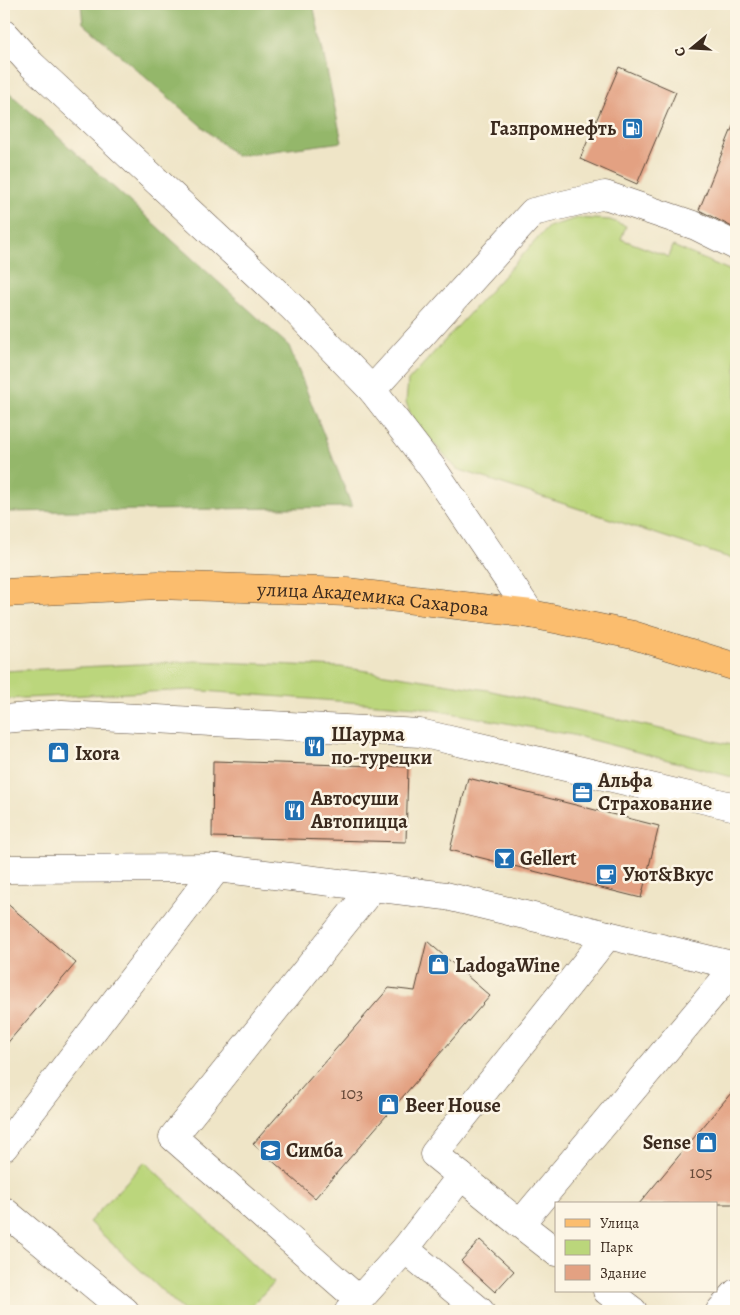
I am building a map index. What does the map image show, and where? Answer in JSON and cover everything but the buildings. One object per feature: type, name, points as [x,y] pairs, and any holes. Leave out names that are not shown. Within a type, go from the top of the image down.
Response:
[{"type":"main road","name":"улица Академика Сахарова","points":[[4,593],[158,585],[347,592],[531,614],[633,635],[736,667]]},
{"type":"street","points":[[4,34],[31,64],[293,308],[372,390],[433,469],[531,614]]},
{"type":"street","points":[[372,390],[533,212],[605,195],[696,226],[736,246]]},
{"type":"street","points":[[4,719],[62,714],[420,733],[736,807]]},
{"type":"street","points":[[4,1147],[217,868]]},
{"type":"street","points":[[4,869],[217,868],[446,896],[736,966],[520,1224]]},
{"type":"street","points":[[373,887],[173,1138],[354,1306],[405,1249],[461,1176]]},
{"type":"street","points":[[555,1251],[434,1154],[608,935]]},
{"type":"street","points":[[4,1210],[125,1311]]},
{"type":"street","points":[[405,1249],[480,1311]]},
{"type":"street","points":[[609,1292],[633,1311]]},
{"type":"street","points":[[720,1311],[736,1293]]},
{"type":"green space","points":[[81,4],[313,4],[342,142],[236,156],[83,23]]},
{"type":"green space","points":[[4,88],[289,346],[352,507],[4,512]]},
{"type":"green space","points":[[578,218],[610,220],[626,226],[621,239],[669,257],[673,246],[736,273],[736,560],[457,469],[413,420],[406,402],[408,381],[548,227]]},
{"type":"green space","points":[[197,661],[341,667],[487,690],[736,746],[736,778],[573,735],[417,707],[190,690],[4,699],[4,671]]},
{"type":"green space","points":[[145,1162],[273,1283],[247,1311],[184,1311],[89,1222]]},
{"type":"place","name":"Газпромнефть","points":[[632,128]]},
{"type":"place","name":"Шаурма по-турецки","points":[[315,746]]},
{"type":"place","name":"Ixora","points":[[59,753]]},
{"type":"place","name":"Альфа Страхование","points":[[582,792]]},
{"type":"place","name":"Автосуши Автопицца","points":[[295,810]]},
{"type":"place","name":"Gellert","points":[[504,858]]},
{"type":"place","name":"Уют&Вкус","points":[[607,874]]},
{"type":"place","name":"LadogaWine","points":[[439,965]]},
{"type":"place","name":"Beer House","points":[[389,1105]]},
{"type":"place","name":"Sense","points":[[707,1142]]},
{"type":"place","name":"Симба","points":[[270,1150]]}]
